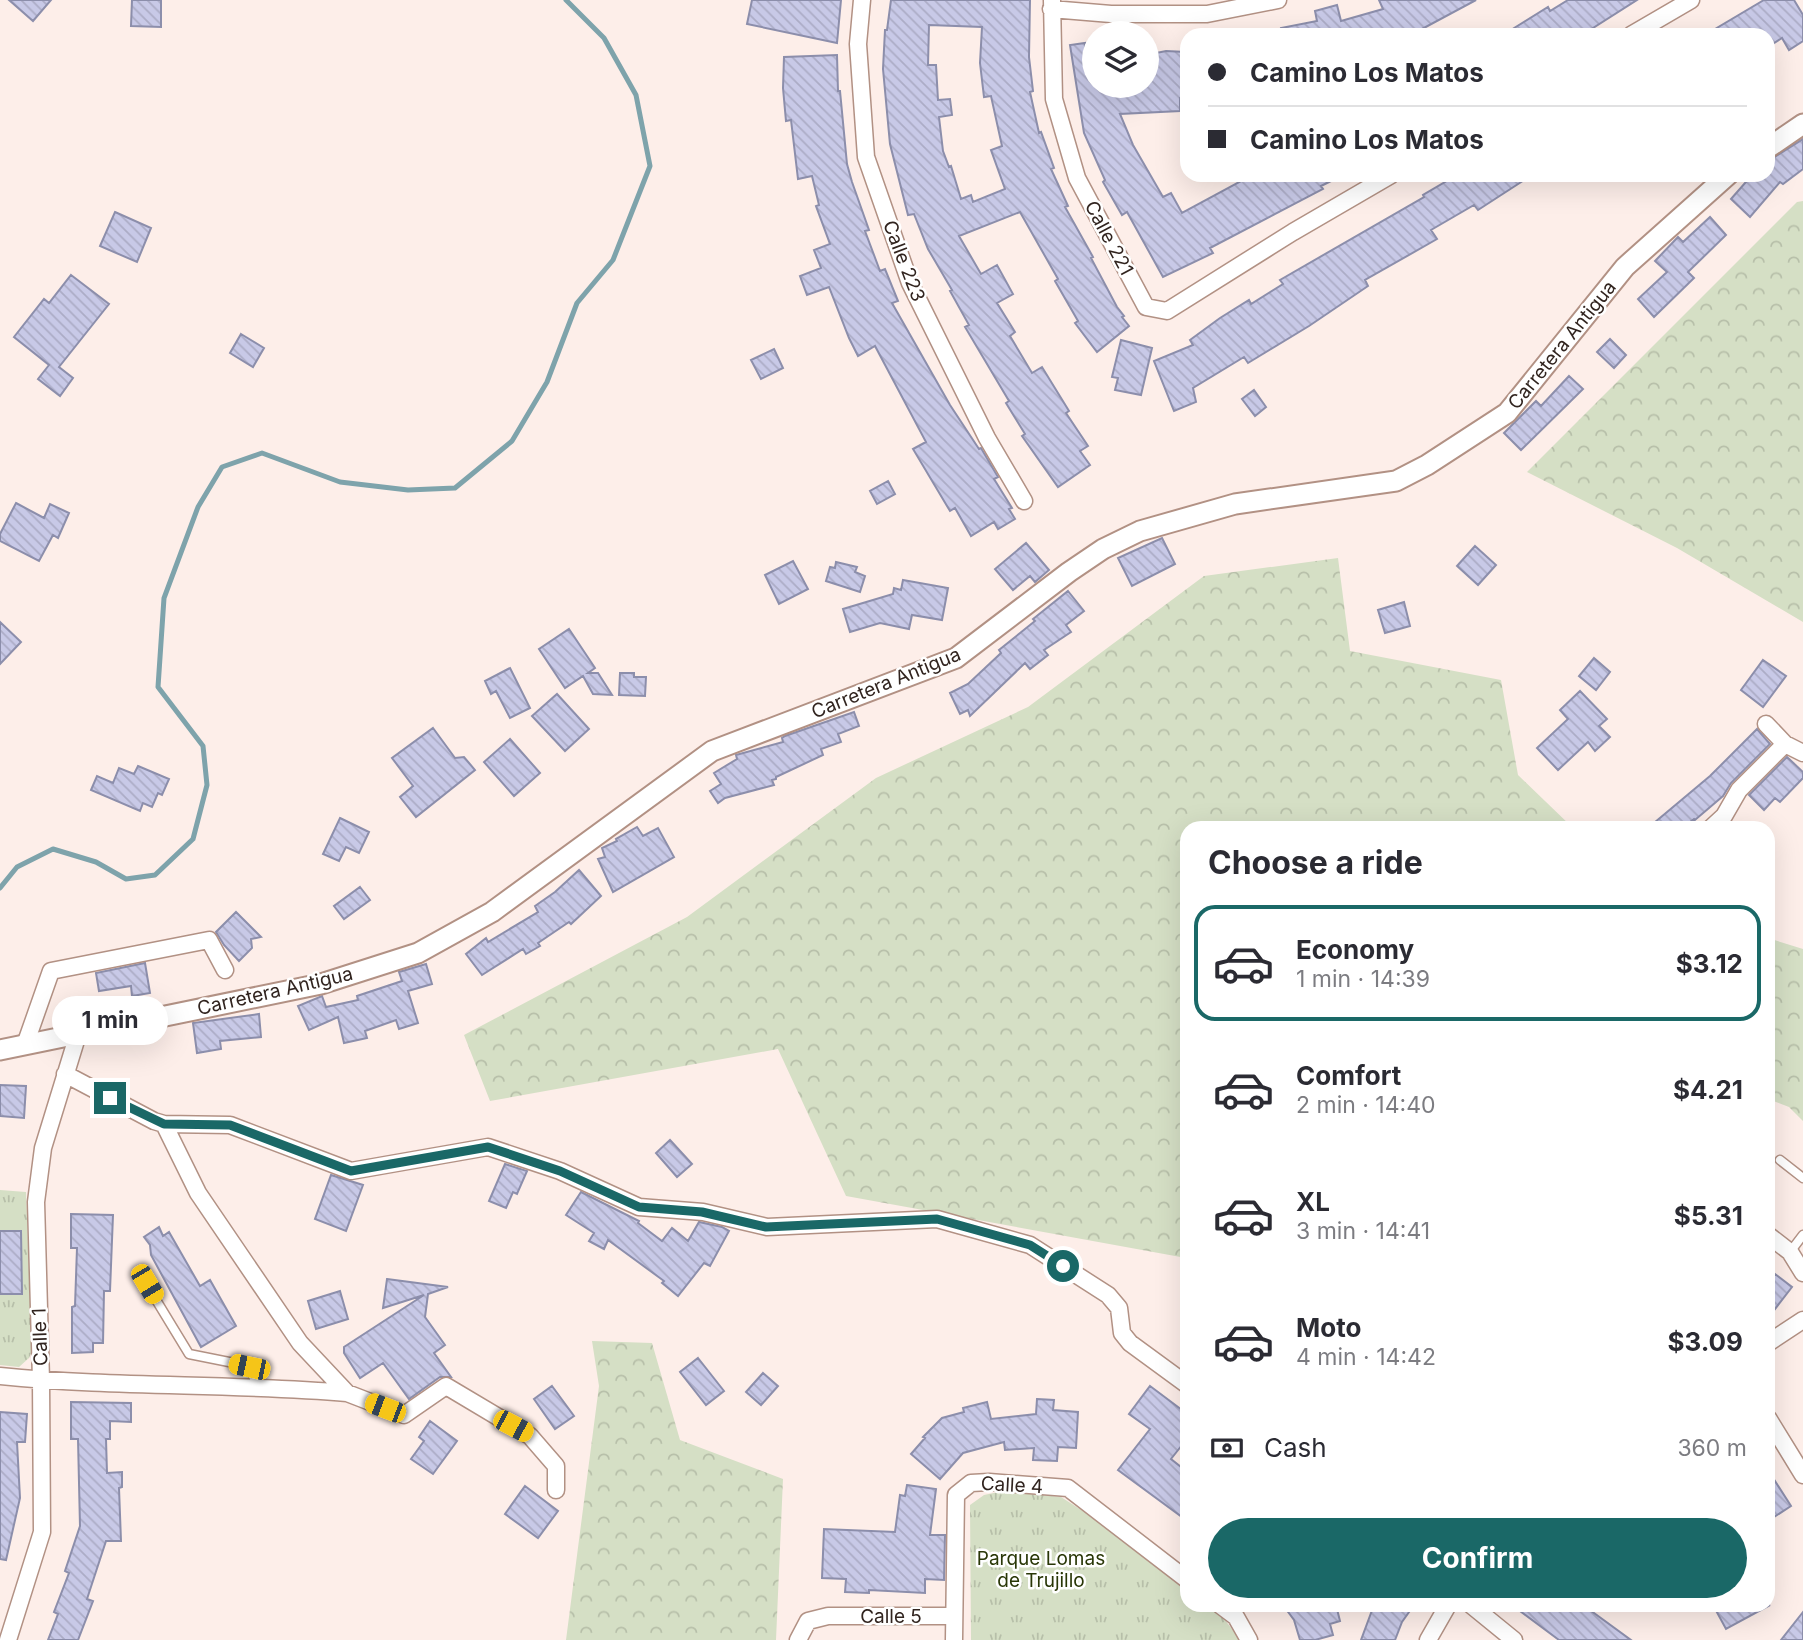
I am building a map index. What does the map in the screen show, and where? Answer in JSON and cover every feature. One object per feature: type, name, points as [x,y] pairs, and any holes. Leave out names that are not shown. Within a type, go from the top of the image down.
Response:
[{"type":"street","name":"Calle 223","points":[[862,0],[858,44],[866,158],[910,283],[986,438],[1024,501]]},
{"type":"street","points":[[1051,4],[1111,14],[1207,14],[1279,0]]},
{"type":"street","points":[[1643,28],[1690,0]]},
{"type":"street","name":"Calle 221","points":[[1051,4],[1054,99],[1077,178],[1146,307],[1167,311],[1379,182]]},
{"type":"street","points":[[1775,144],[1803,124]]},
{"type":"street","name":"Carretera Antigua","points":[[0,1050],[321,984],[418,954],[492,912],[712,751],[956,658],[1069,572],[1103,549],[1131,535],[1235,504],[1396,481],[1427,465],[1507,413],[1625,267],[1720,182]]},
{"type":"street","points":[[1766,724],[1785,744],[1803,753]]},
{"type":"street","points":[[1719,821],[1740,790],[1785,744]]},
{"type":"street","points":[[24,1045],[51,971],[209,940],[225,970]]},
{"type":"street","name":"Calle 1","points":[[8,1640],[42,1532],[36,1202],[43,1148],[78,1034]]},
{"type":"street","points":[[65,1074],[154,1121],[164,1124],[230,1125],[351,1171],[488,1147],[560,1171],[639,1207],[702,1212],[766,1227],[937,1219],[1030,1245],[1108,1295],[1119,1308],[1122,1333],[1130,1343],[1180,1380]]},
{"type":"street","points":[[164,1124],[198,1193],[300,1343],[348,1393]]},
{"type":"street","points":[[1775,1240],[1790,1252],[1803,1273]]},
{"type":"street","points":[[1775,1338],[1803,1320]]},
{"type":"street","points":[[0,1376],[41,1380],[257,1386],[348,1393],[404,1415],[446,1386],[530,1436],[556,1466],[556,1490]]},
{"type":"street","points":[[1775,1429],[1803,1475]]},
{"type":"street","name":"Calle 4","points":[[954,1640],[956,1495],[971,1483],[1068,1488],[1180,1574]]},
{"type":"street","points":[[1229,1612],[1236,1617],[1249,1640]]},
{"type":"street","points":[[1428,1640],[1444,1612]]},
{"type":"street","points":[[1483,1612],[1514,1640]]},
{"type":"street","name":"Calle 5","points":[[798,1640],[808,1621],[828,1616],[953,1616]]},
{"type":"lane","points":[[1780,1160],[1803,1178]]},
{"type":"lane","points":[[1790,1252],[1803,1235]]},
{"type":"lane","points":[[147,1284],[189,1354],[249,1367],[257,1386]]},
{"type":"green space","points":[[1803,201],[1803,622],[1677,548],[1527,472],[1797,202]]},
{"type":"green space","points":[[1338,558],[1350,651],[1501,680],[1518,775],[1566,821],[1180,821],[1180,1257],[846,1196],[778,1049],[490,1101],[464,1035],[687,917],[876,778],[1028,707],[1204,576]]},
{"type":"green space","points":[[1775,940],[1803,949],[1803,1121],[1789,1107],[1775,1102]]},
{"type":"green space","points":[[0,1190],[26,1192],[32,1351],[19,1367],[0,1365]]},
{"type":"green space","points":[[592,1341],[652,1343],[680,1440],[783,1479],[776,1640],[566,1640],[599,1386]]},
{"type":"green space","name":"Parque Lomas de Trujillo","points":[[1003,1491],[1061,1497],[1180,1585],[1180,1612],[1215,1612],[1240,1640],[971,1640],[970,1505],[984,1495]]},
{"type":"building","points":[[9,0],[51,0],[33,21]]},
{"type":"building","points":[[132,0],[161,0],[161,27],[131,26]]},
{"type":"building","points":[[752,0],[841,0],[837,43],[747,24]]},
{"type":"building","points":[[891,0],[1030,0],[1029,57],[1033,91],[1030,92],[1039,133],[1041,132],[1054,168],[1051,169],[1068,206],[1065,207],[1129,326],[1097,352],[1075,323],[1078,321],[1055,281],[1058,279],[1020,212],[959,236],[981,274],[997,265],[1013,294],[997,303],[1015,332],[1010,336],[1032,373],[1042,367],[1069,411],[1066,413],[1088,446],[1080,451],[1090,465],[1058,487],[1022,436],[1025,434],[1006,403],[1009,401],[965,327],[969,325],[928,249],[914,214],[908,215],[890,144],[883,69]],"holes":[[[929,25],[982,27],[980,63],[984,97],[991,96],[1002,146],[991,150],[1005,189],[973,202],[971,195],[961,199],[951,166],[949,167],[943,151],[939,117],[952,115],[950,99],[938,100],[936,65],[928,65]]]},
{"type":"building","points":[[1379,0],[1476,0],[1424,28],[1281,28],[1317,21],[1315,11],[1337,5],[1341,21],[1383,9]]},
{"type":"building","points":[[1568,0],[1637,0],[1593,28],[1514,28],[1548,7],[1550,11]]},
{"type":"building","points":[[1764,0],[1794,0],[1803,15],[1803,41],[1789,50],[1782,38],[1775,42],[1775,28],[1717,28]]},
{"type":"building","points":[[1082,43],[1082,98],[1159,98],[1159,52],[1180,52],[1180,111],[1120,114],[1133,145],[1163,197],[1171,193],[1182,213],[1239,182],[1329,182],[1321,186],[1323,189],[1210,248],[1213,253],[1163,277],[1127,212],[1122,215],[1103,182],[1105,180],[1084,133],[1070,45]]},
{"type":"building","points":[[837,55],[838,91],[847,164],[869,230],[865,231],[880,271],[885,269],[898,301],[892,303],[950,405],[998,477],[994,479],[1012,508],[1009,509],[1015,519],[998,529],[994,522],[971,536],[955,508],[950,511],[913,449],[926,442],[875,346],[858,356],[829,287],[807,295],[800,276],[821,268],[814,250],[830,244],[816,206],[819,205],[812,176],[798,179],[791,120],[786,121],[784,57]]},
{"type":"building","points":[[1803,139],[1803,169],[1783,184],[1780,182],[1750,217],[1731,199],[1746,182],[1775,182],[1775,157]]},
{"type":"building","points":[[1445,182],[1521,182],[1478,210],[1474,205],[1431,230],[1437,239],[1365,280],[1368,286],[1309,326],[1248,363],[1244,357],[1193,388],[1196,402],[1174,411],[1154,361],[1193,345],[1190,340],[1220,318],[1249,300],[1251,304],[1283,284],[1280,280],[1424,197],[1423,195]]},
{"type":"building","points":[[115,212],[151,228],[137,262],[100,246]]},
{"type":"building","points":[[1710,217],[1726,235],[1688,272],[1694,278],[1654,317],[1638,299],[1667,272],[1655,261],[1678,237],[1683,242]]},
{"type":"building","points":[[71,275],[109,304],[59,367],[73,378],[60,396],[38,379],[49,365],[14,337],[44,299],[49,303]]},
{"type":"building","points":[[241,334],[264,348],[253,367],[230,353]]},
{"type":"building","points":[[1610,339],[1626,355],[1614,368],[1597,352]]},
{"type":"building","points":[[1121,340],[1152,348],[1141,395],[1115,390],[1118,378],[1112,377]]},
{"type":"building","points":[[774,349],[783,368],[761,379],[751,360]]},
{"type":"building","points":[[1569,376],[1583,389],[1521,450],[1504,433],[1536,401],[1541,406]]},
{"type":"building","points":[[1254,390],[1266,407],[1255,416],[1242,399]]},
{"type":"building","points":[[888,481],[895,494],[877,504],[870,491]]},
{"type":"building","points":[[16,503],[44,518],[50,504],[69,513],[58,538],[53,535],[39,561],[0,541],[0,534]]},
{"type":"building","points":[[1162,538],[1175,564],[1132,586],[1118,558]]},
{"type":"building","points":[[1026,543],[1049,570],[1035,582],[1030,576],[1013,590],[995,569]]},
{"type":"building","points":[[1475,546],[1496,565],[1478,585],[1457,566]]},
{"type":"building","points":[[793,561],[808,589],[779,604],[765,575]]},
{"type":"building","points":[[836,562],[857,567],[855,572],[865,576],[860,592],[826,581],[830,567],[835,568]]},
{"type":"building","points":[[903,580],[948,588],[942,620],[912,615],[909,629],[880,623],[850,632],[843,609],[893,594],[894,588],[901,590]]},
{"type":"building","points":[[1068,591],[1084,611],[1066,625],[1071,632],[1044,650],[1048,655],[1030,669],[1025,663],[970,716],[968,710],[960,714],[950,693],[968,684],[1001,653],[999,650]]},
{"type":"building","points":[[1404,602],[1410,626],[1385,633],[1378,610]]},
{"type":"building","points":[[0,622],[21,642],[0,664]]},
{"type":"building","points":[[569,629],[595,668],[588,673],[598,673],[612,695],[593,694],[583,676],[565,688],[539,649]]},
{"type":"building","points":[[1594,658],[1610,672],[1596,690],[1579,676]]},
{"type":"building","points":[[1763,660],[1786,676],[1763,707],[1741,690]]},
{"type":"building","points":[[510,668],[530,708],[510,718],[496,691],[491,694],[485,681]]},
{"type":"building","points":[[620,673],[634,673],[634,677],[646,677],[645,696],[619,695]]},
{"type":"building","points":[[1580,691],[1607,719],[1599,726],[1610,737],[1595,751],[1588,742],[1558,770],[1537,748],[1568,719],[1560,710]]},
{"type":"building","points":[[557,694],[589,729],[565,751],[532,716]]},
{"type":"building","points":[[854,712],[859,726],[838,734],[841,742],[821,749],[823,755],[776,777],[772,780],[774,785],[725,798],[718,803],[710,791],[721,784],[714,773],[737,759],[736,755],[783,742],[782,738],[785,736]]},
{"type":"building","points":[[433,728],[455,758],[464,757],[475,770],[416,817],[400,797],[413,786],[392,758]]},
{"type":"building","points":[[1757,729],[1770,744],[1731,783],[1723,796],[1695,820],[1656,821],[1710,776]]},
{"type":"building","points":[[510,739],[540,773],[514,796],[484,762]]},
{"type":"building","points":[[1787,757],[1803,772],[1803,778],[1780,802],[1775,798],[1764,810],[1749,795]]},
{"type":"building","points":[[138,766],[169,779],[162,795],[158,793],[152,807],[143,803],[140,811],[91,790],[97,776],[113,783],[119,768],[134,774]]},
{"type":"building","points":[[340,818],[369,832],[359,853],[346,847],[339,861],[323,854]]},
{"type":"building","points":[[637,827],[643,836],[658,828],[674,857],[613,892],[598,859],[605,857],[602,848]]},
{"type":"building","points":[[579,870],[601,896],[571,924],[569,922],[538,943],[540,946],[526,954],[523,949],[482,975],[466,954],[486,938],[488,942],[538,912],[535,906]]},
{"type":"building","points":[[360,887],[370,900],[344,919],[334,906]]},
{"type":"building","points":[[236,912],[261,937],[251,939],[252,948],[239,961],[216,932]]},
{"type":"building","points":[[145,963],[150,993],[132,996],[131,986],[99,991],[96,973]]},
{"type":"building","points":[[426,964],[432,984],[408,991],[418,1023],[399,1029],[396,1020],[365,1031],[367,1038],[344,1043],[338,1017],[309,1030],[298,1006],[322,996],[326,1007],[358,1000],[357,996],[402,981],[399,972]]},
{"type":"building","points":[[259,1014],[261,1037],[220,1041],[221,1049],[197,1053],[193,1023]]},
{"type":"building","points":[[0,1085],[26,1086],[24,1118],[0,1116]]},
{"type":"building","points":[[670,1140],[692,1164],[677,1177],[656,1153]]},
{"type":"building","points":[[505,1164],[527,1171],[517,1194],[513,1192],[506,1208],[489,1201]]},
{"type":"building","points":[[331,1175],[363,1185],[346,1231],[315,1219]]},
{"type":"building","points":[[581,1192],[639,1221],[638,1223],[662,1241],[672,1228],[688,1241],[699,1222],[729,1231],[710,1266],[704,1263],[678,1296],[662,1283],[664,1281],[608,1240],[604,1249],[589,1241],[594,1233],[566,1215]]},
{"type":"building","points":[[71,1214],[113,1215],[110,1291],[104,1291],[103,1343],[93,1343],[93,1352],[72,1353],[72,1307],[75,1306],[77,1248],[71,1248]]},
{"type":"building","points":[[159,1227],[163,1236],[169,1232],[200,1286],[210,1280],[236,1326],[201,1347],[144,1237]]},
{"type":"building","points":[[0,1231],[21,1231],[22,1294],[0,1294]]},
{"type":"building","points":[[1775,1274],[1792,1287],[1775,1309]]},
{"type":"building","points":[[387,1279],[448,1287],[428,1294],[425,1317],[445,1345],[434,1353],[451,1377],[440,1377],[409,1399],[383,1363],[360,1378],[344,1353],[344,1347],[424,1295],[383,1308]]},
{"type":"building","points":[[340,1291],[348,1319],[316,1329],[308,1301]]},
{"type":"building","points":[[698,1358],[724,1391],[706,1405],[680,1372]]},
{"type":"building","points":[[763,1373],[778,1386],[761,1405],[746,1392]]},
{"type":"building","points":[[552,1386],[574,1416],[555,1429],[534,1399]]},
{"type":"building","points":[[1150,1386],[1180,1408],[1180,1448],[1171,1459],[1180,1466],[1180,1516],[1118,1470],[1150,1429],[1129,1414]]},
{"type":"building","points":[[1037,1399],[1054,1400],[1053,1410],[1078,1412],[1076,1448],[1058,1447],[1057,1461],[1033,1460],[1034,1448],[1005,1450],[1004,1442],[963,1453],[940,1479],[911,1454],[942,1418],[964,1412],[963,1408],[987,1402],[991,1419],[1036,1414]]},
{"type":"building","points":[[71,1402],[131,1403],[131,1422],[110,1421],[110,1439],[106,1439],[107,1473],[122,1472],[122,1487],[119,1488],[121,1541],[106,1541],[87,1599],[93,1601],[78,1640],[48,1640],[58,1614],[54,1612],[69,1573],[65,1571],[80,1526],[78,1439],[71,1439]]},
{"type":"building","points":[[0,1412],[27,1414],[25,1442],[17,1442],[20,1498],[6,1560],[0,1559]]},
{"type":"building","points":[[430,1421],[457,1441],[433,1474],[411,1459],[424,1441],[419,1437]]},
{"type":"building","points":[[1775,1481],[1791,1506],[1775,1516]]},
{"type":"building","points":[[907,1485],[936,1489],[930,1535],[945,1535],[944,1580],[925,1579],[925,1593],[869,1590],[869,1593],[845,1592],[846,1579],[822,1578],[824,1529],[895,1532],[900,1495],[905,1496]]},
{"type":"building","points":[[525,1486],[558,1511],[538,1538],[505,1514]]},
{"type":"building","points":[[1288,1612],[1338,1612],[1340,1621],[1330,1624],[1333,1635],[1315,1640],[1300,1640],[1294,1620]]},
{"type":"building","points":[[1371,1612],[1409,1612],[1395,1640],[1361,1640]]},
{"type":"building","points":[[1521,1612],[1593,1612],[1631,1640],[1559,1640]]},
{"type":"building","points":[[1717,1612],[1757,1612],[1726,1629]]},
{"type":"building","points":[[1803,1612],[1803,1640],[1781,1640]]},
{"type":"waterway","points":[[0,888],[17,867],[53,849],[96,862],[126,879],[155,875],[193,839],[207,785],[203,746],[158,687],[164,598],[198,507],[222,467],[262,453],[340,482],[408,490],[455,488],[512,441],[547,382],[577,303],[613,260],[650,166],[636,95],[604,38],[566,0]]},
{"type":"route","points":[[110,1098],[154,1121],[164,1124],[230,1125],[351,1171],[488,1147],[560,1171],[639,1207],[702,1212],[766,1227],[937,1219],[1030,1245],[1063,1266]]}]
